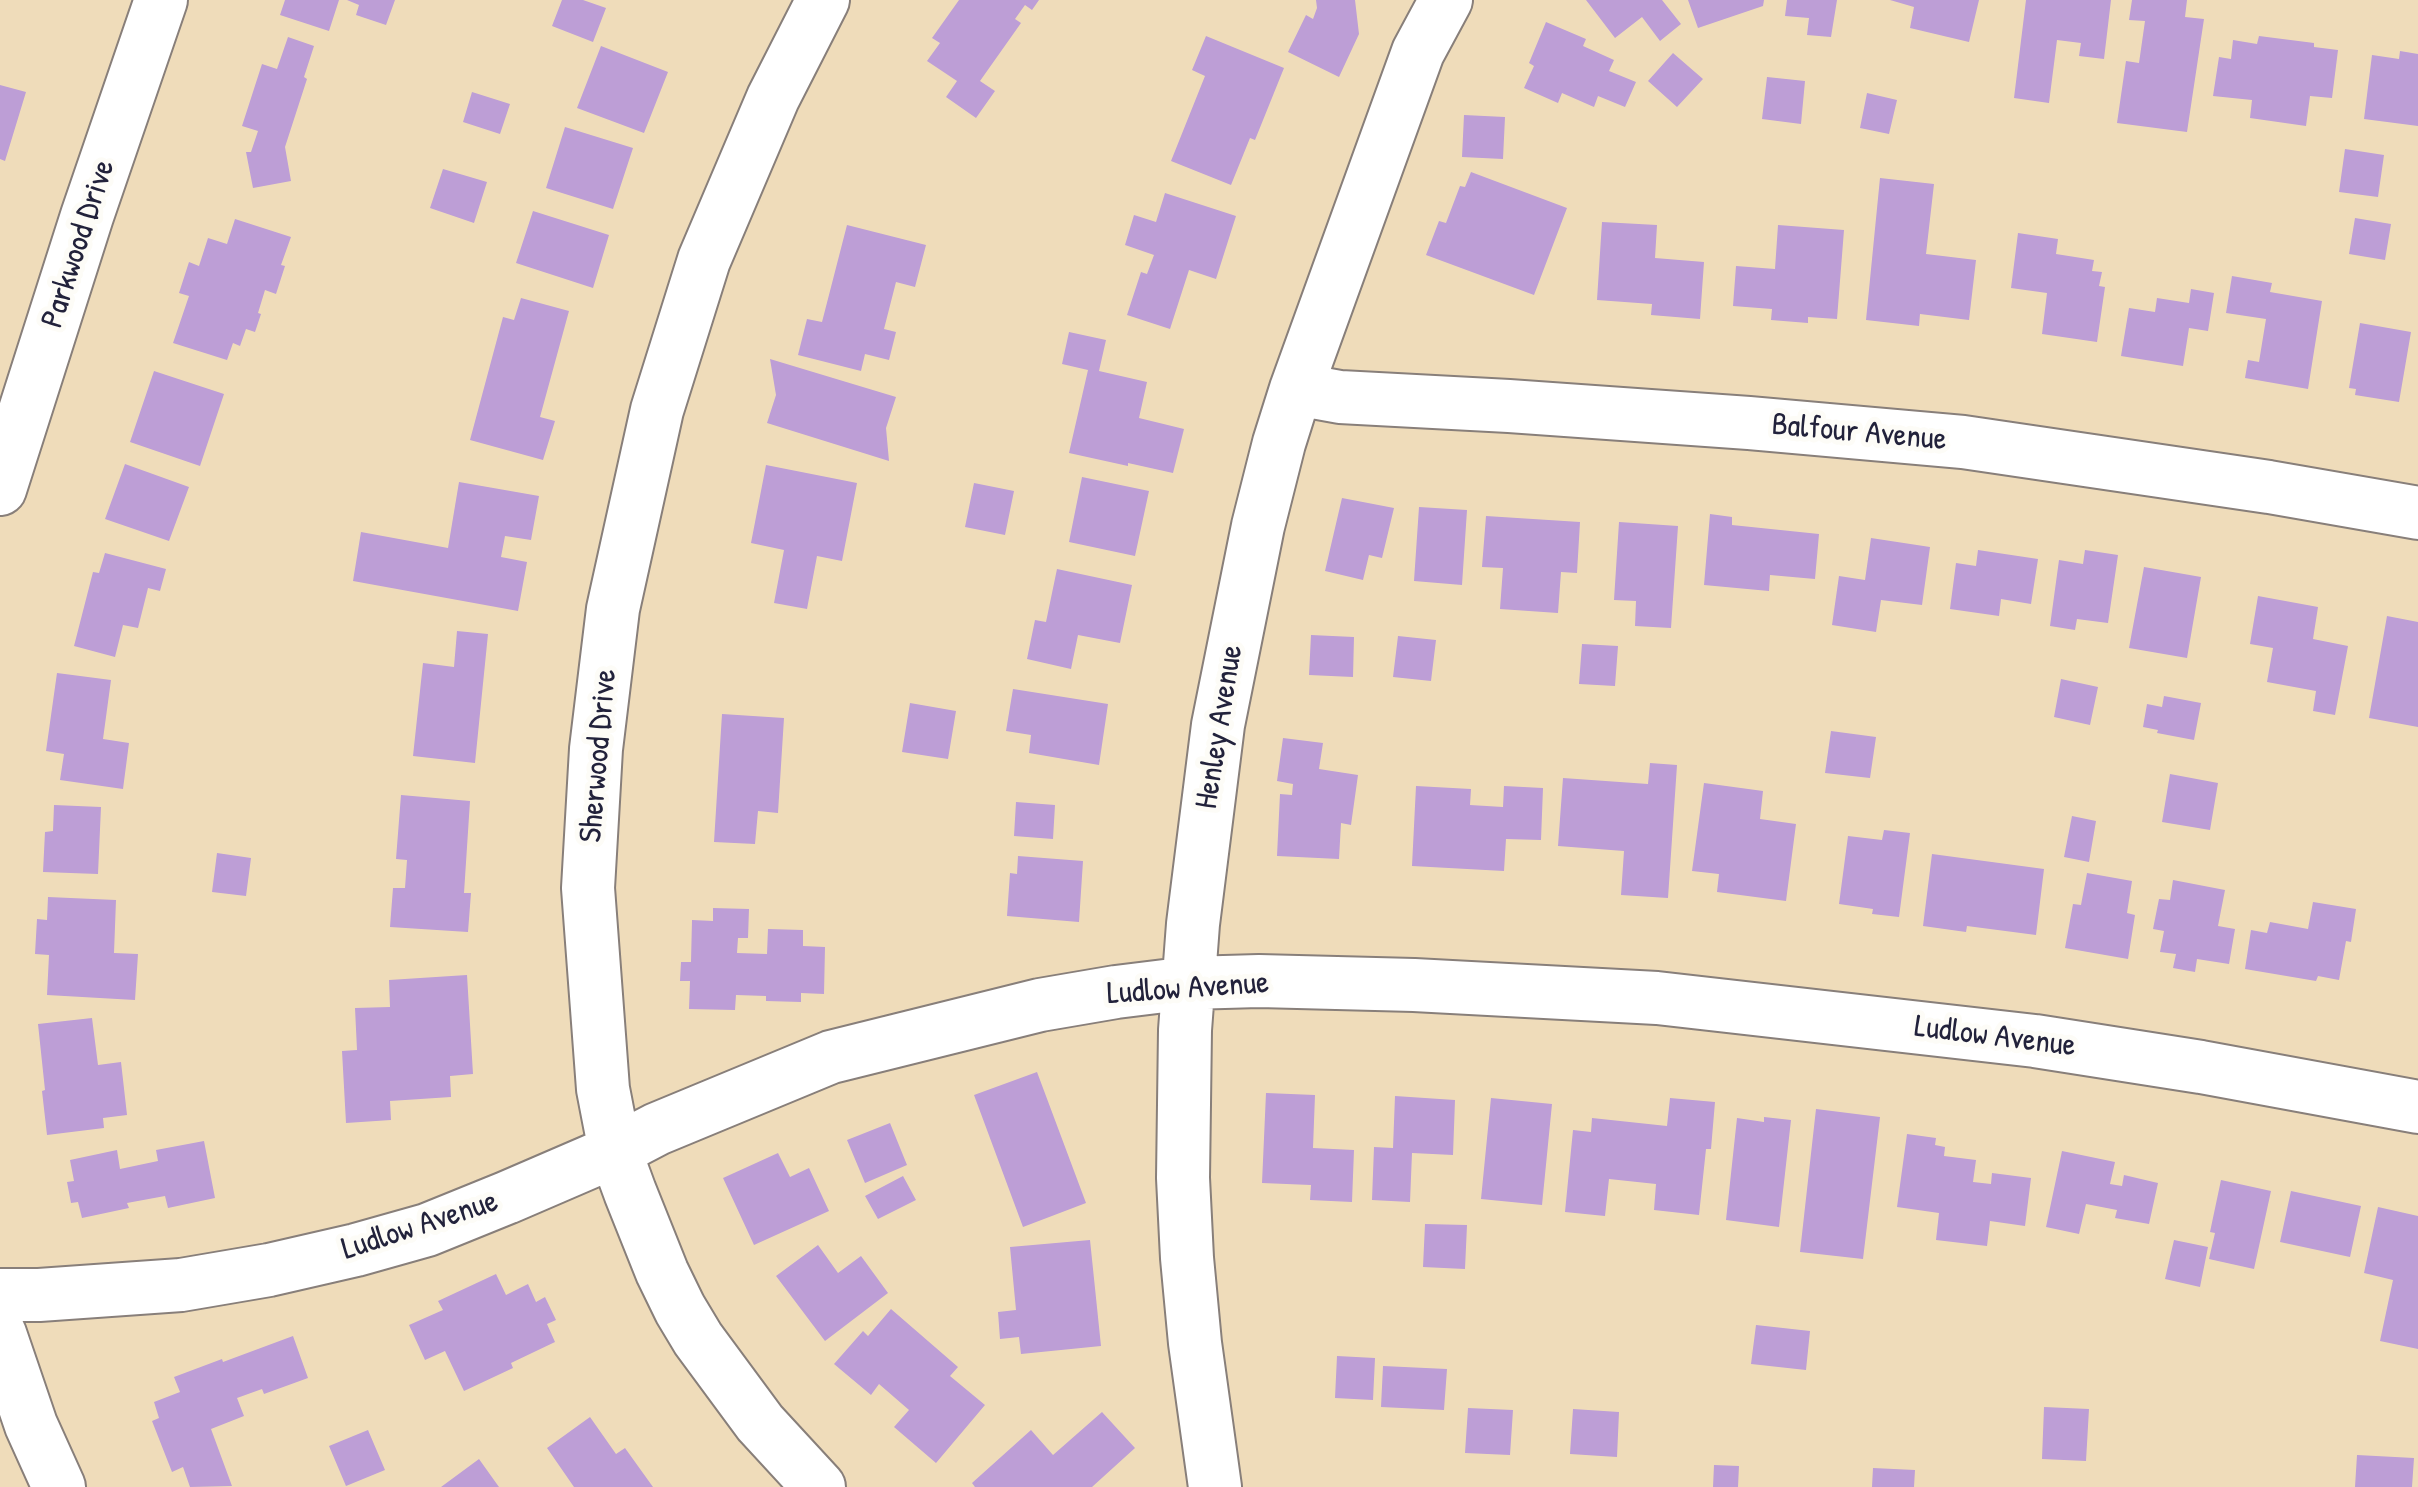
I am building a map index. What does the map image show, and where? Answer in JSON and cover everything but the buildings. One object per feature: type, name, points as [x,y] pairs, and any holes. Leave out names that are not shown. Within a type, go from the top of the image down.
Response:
[{"type":"street","name":"Parkwood Drive","points":[[0,490],[161,0]]},
{"type":"street","name":"Sherwood Drive","points":[[819,1487],[760,1422],[698,1338],[662,1272],[615,1150],[603,1089],[588,888],[596,749],[613,609],[657,410],[704,260],[774,98],[823,0]]},
{"type":"street","name":"Henley Avenue","points":[[1214,1487],[1187,1258],[1184,1120],[1189,983],[1218,725],[1258,526],[1296,388],[1418,52],[1446,0]]},
{"type":"street","name":"Balfour Avenue","points":[[1296,388],[1340,397],[1546,408],[1963,442],[2418,513]]},
{"type":"street","name":"Ludlow Avenue","points":[[0,1295],[180,1285],[356,1250],[427,1230],[831,1056],[1040,1005],[1189,983],[1260,980],[1657,998],[2035,1041],[2418,1106]]},
{"type":"street","points":[[0,1334],[32,1426],[59,1487]]}]
